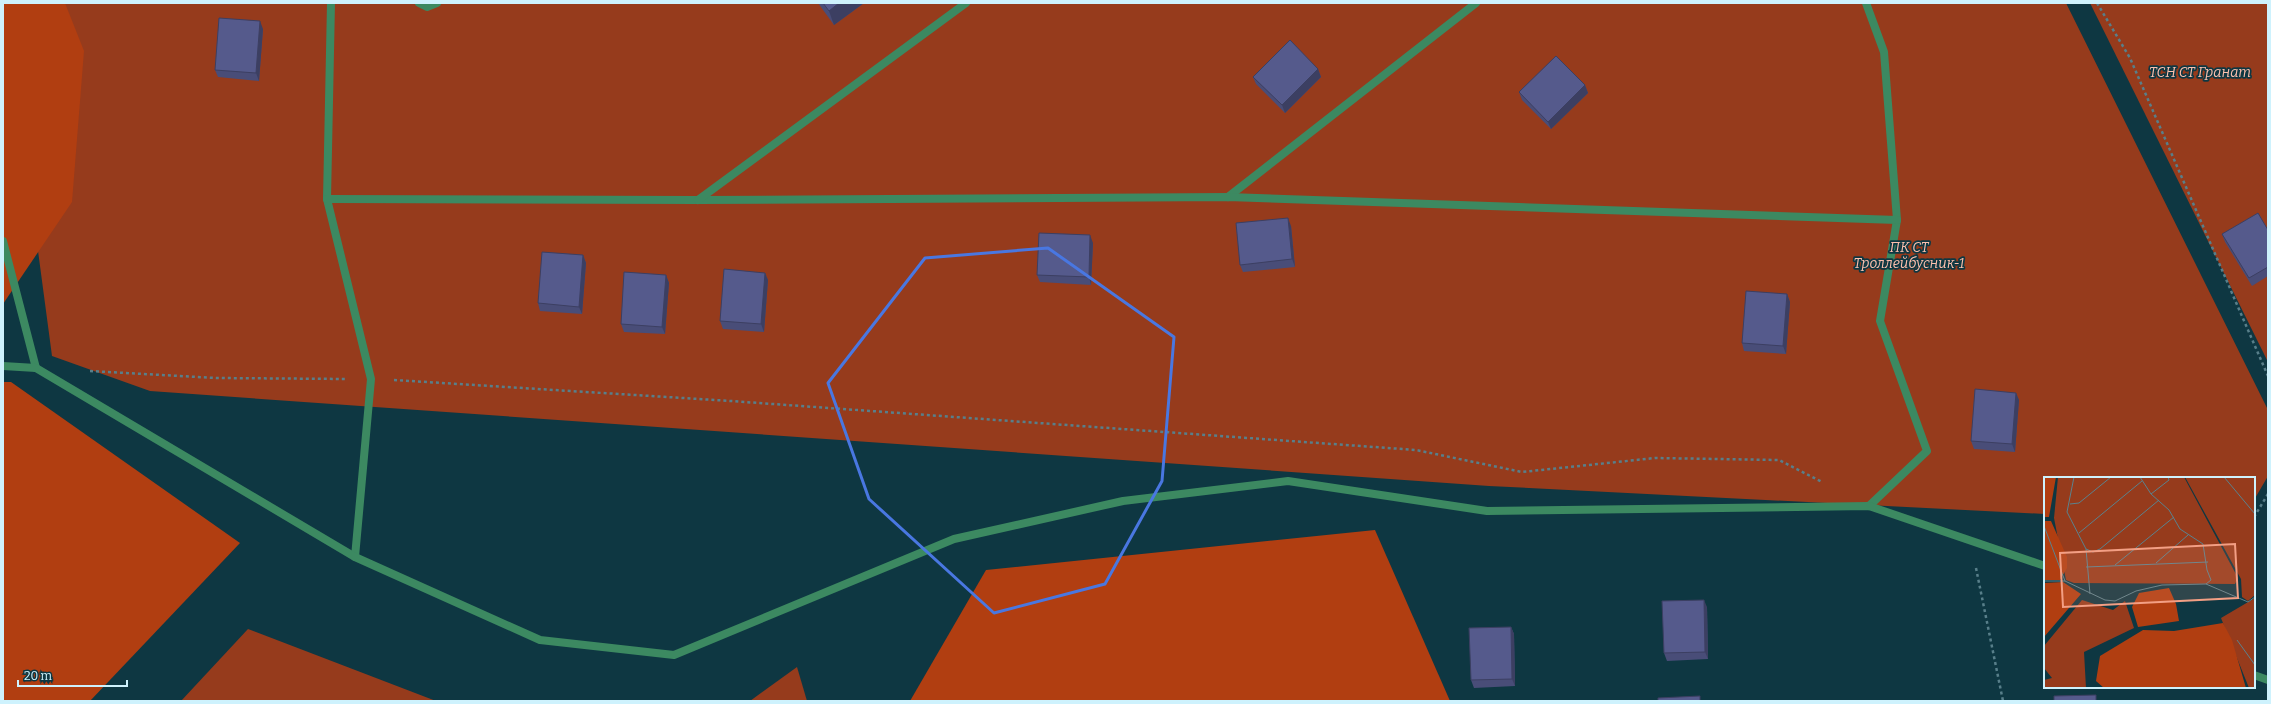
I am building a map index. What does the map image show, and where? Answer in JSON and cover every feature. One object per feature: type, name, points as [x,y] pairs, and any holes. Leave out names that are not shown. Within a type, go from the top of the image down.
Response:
[{"type":"street","points":[[331,3],[327,199],[370,379],[355,557]]},
{"type":"street","points":[[419,3],[427,7],[437,3]]},
{"type":"street","points":[[698,200],[966,3]]},
{"type":"street","points":[[1228,197],[1476,3]]},
{"type":"street","points":[[1866,3],[1884,52],[1897,220],[1880,321],[1927,451],[1869,506]]},
{"type":"street","points":[[327,199],[698,200],[1228,197],[1897,220]]},
{"type":"street","points":[[3,241],[36,368]]},
{"type":"street","points":[[3,366],[36,368],[355,557],[540,640],[674,655],[954,539],[1123,501],[1288,481],[1486,511],[1869,506],[2044,566]]},
{"type":"street","points":[[2255,675],[2268,680]]},
{"type":"path","points":[[2097,3],[2130,58],[2268,376]]},
{"type":"path","points":[[83,370],[216,378],[370,379],[731,401],[1416,450],[1522,472],[1655,458],[1779,460],[1827,485]]},
{"type":"path","points":[[2255,515],[2268,494]]},
{"type":"path","points":[[1970,540],[2003,701]]},
{"type":"highlighted area","points":[[1048,248],[1174,337],[1162,481],[1105,584],[994,613],[869,499],[828,383],[925,258]]},
{"type":"green space","name":"ПК СТ Троллейбусник-1","points":[[5,3],[2066,3],[2268,410],[2268,476],[2255,498],[2255,477],[2044,477],[2044,514],[1489,486],[150,391],[52,356]]},
{"type":"green space","name":"ТСН СТ Гранат","points":[[2090,3],[2268,3],[2268,362]]},
{"type":"green space","points":[[248,629],[436,701],[181,701]]},
{"type":"green space","points":[[797,667],[807,701],[750,701]]},
{"type":"shaded area","points":[[3,3],[65,3],[84,51],[72,202],[3,304]]},
{"type":"shaded area","points":[[3,382],[11,382],[240,543],[90,701],[3,701]]},
{"type":"shaded area","points":[[1375,530],[1450,701],[910,701],[986,570]]},
{"type":"building","points":[[823,3],[839,3],[829,11]]},
{"type":"building","points":[[219,18],[260,21],[256,73],[215,70]]},
{"type":"building","points":[[1290,40],[1318,69],[1282,105],[1253,77]]},
{"type":"building","points":[[1556,56],[1585,85],[1548,122],[1519,92]]},
{"type":"building","points":[[2258,213],[2268,230],[2268,267],[2249,278],[2222,234]]},
{"type":"building","points":[[1288,218],[1292,259],[1240,265],[1236,223]]},
{"type":"building","points":[[1039,233],[1090,235],[1089,277],[1037,275]]},
{"type":"building","points":[[542,252],[583,255],[579,307],[538,303]]},
{"type":"building","points":[[724,269],[765,273],[761,324],[720,321]]},
{"type":"building","points":[[624,272],[666,275],[662,327],[621,324]]},
{"type":"building","points":[[1746,291],[1787,294],[1783,346],[1742,343]]},
{"type":"building","points":[[1975,389],[2016,393],[2012,444],[1971,441]]},
{"type":"building","points":[[1704,600],[1705,652],[1664,653],[1662,601]]},
{"type":"building","points":[[1511,627],[1512,679],[1471,680],[1469,628]]},
{"type":"building","points":[[2096,695],[2096,701],[2054,701],[2054,696]]},
{"type":"building","points":[[1700,696],[1700,701],[1658,701],[1658,698]]}]
